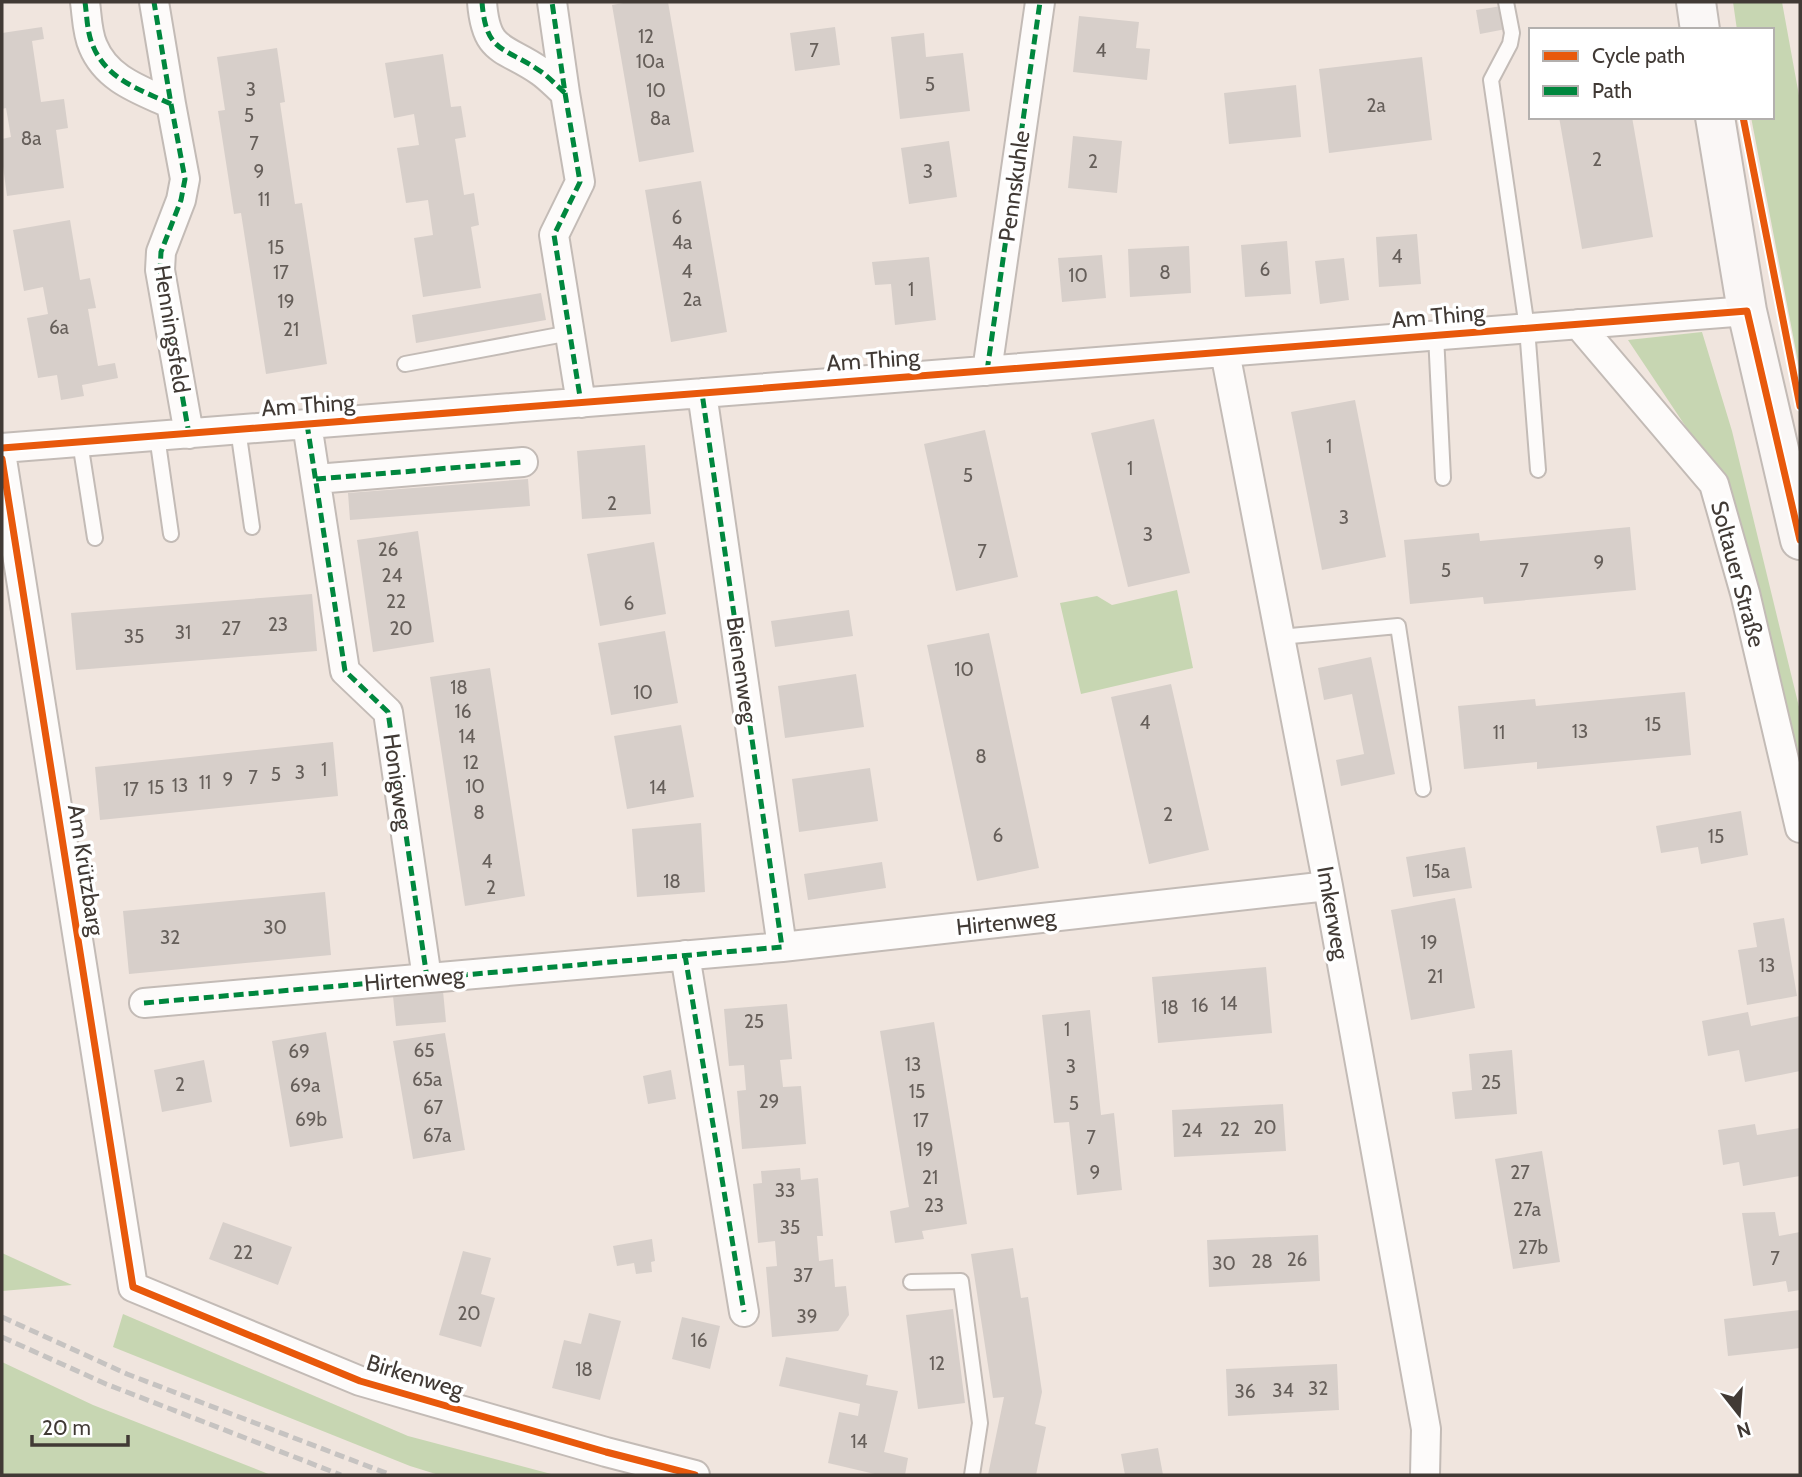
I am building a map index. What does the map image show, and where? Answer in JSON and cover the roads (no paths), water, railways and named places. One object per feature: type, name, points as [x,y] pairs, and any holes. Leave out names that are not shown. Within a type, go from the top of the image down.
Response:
[{"type":"main road","points":[[1696,2],[1700,28]]},
{"type":"main road","points":[[1715,119],[1747,311],[1800,540]]},
{"type":"street","points":[[85,2],[92,44],[102,62],[122,81],[172,104]]},
{"type":"street","name":"Henningsfeld","points":[[154,2],[185,179],[181,200],[160,252],[160,270],[189,434]]},
{"type":"street","points":[[482,2],[488,36],[499,48],[541,72],[565,93]]},
{"type":"street","points":[[552,2],[580,182],[554,234],[581,402]]},
{"type":"street","name":"Pennskuhle","points":[[987,371],[1040,2]]},
{"type":"street","name":"Am Thing","points":[[2,448],[1747,311]]},
{"type":"street","name":"Soltauer Straße","points":[[1578,324],[1714,484],[1745,593],[1800,828]]},
{"type":"street","name":"Imkerweg","points":[[1226,352],[1328,886],[1426,1430],[1425,1475]]},
{"type":"street","name":"Bienenweg","points":[[702,393],[782,947]]},
{"type":"street","name":"Honigweg","points":[[307,424],[345,671],[388,712],[427,978]]},
{"type":"street","name":"Am Krützbarg","points":[[2,459],[132,1287]]},
{"type":"street","points":[[316,479],[523,462]]},
{"type":"street","name":"Hirtenweg","points":[[144,1003],[782,947],[1328,886]]},
{"type":"street","points":[[685,955],[744,1312]]},
{"type":"street","name":"Birkenweg","points":[[132,1287],[360,1381],[695,1475]]},
{"type":"lane","points":[[1506,2],[1512,33],[1510,44],[1491,80],[1527,328],[1538,470]]},
{"type":"lane","points":[[405,364],[570,333]]},
{"type":"lane","points":[[1436,335],[1443,478]]},
{"type":"lane","points":[[238,429],[252,527]]},
{"type":"lane","points":[[157,436],[171,534]]},
{"type":"lane","points":[[80,442],[94,538]]},
{"type":"lane","points":[[1280,637],[1398,626],[1423,789]]},
{"type":"lane","points":[[911,1282],[961,1281],[980,1423],[972,1475]]},
{"type":"railway","points":[[2,1317],[127,1374],[391,1475]]},
{"type":"railway","points":[[2,1337],[106,1384],[341,1475]]}]
